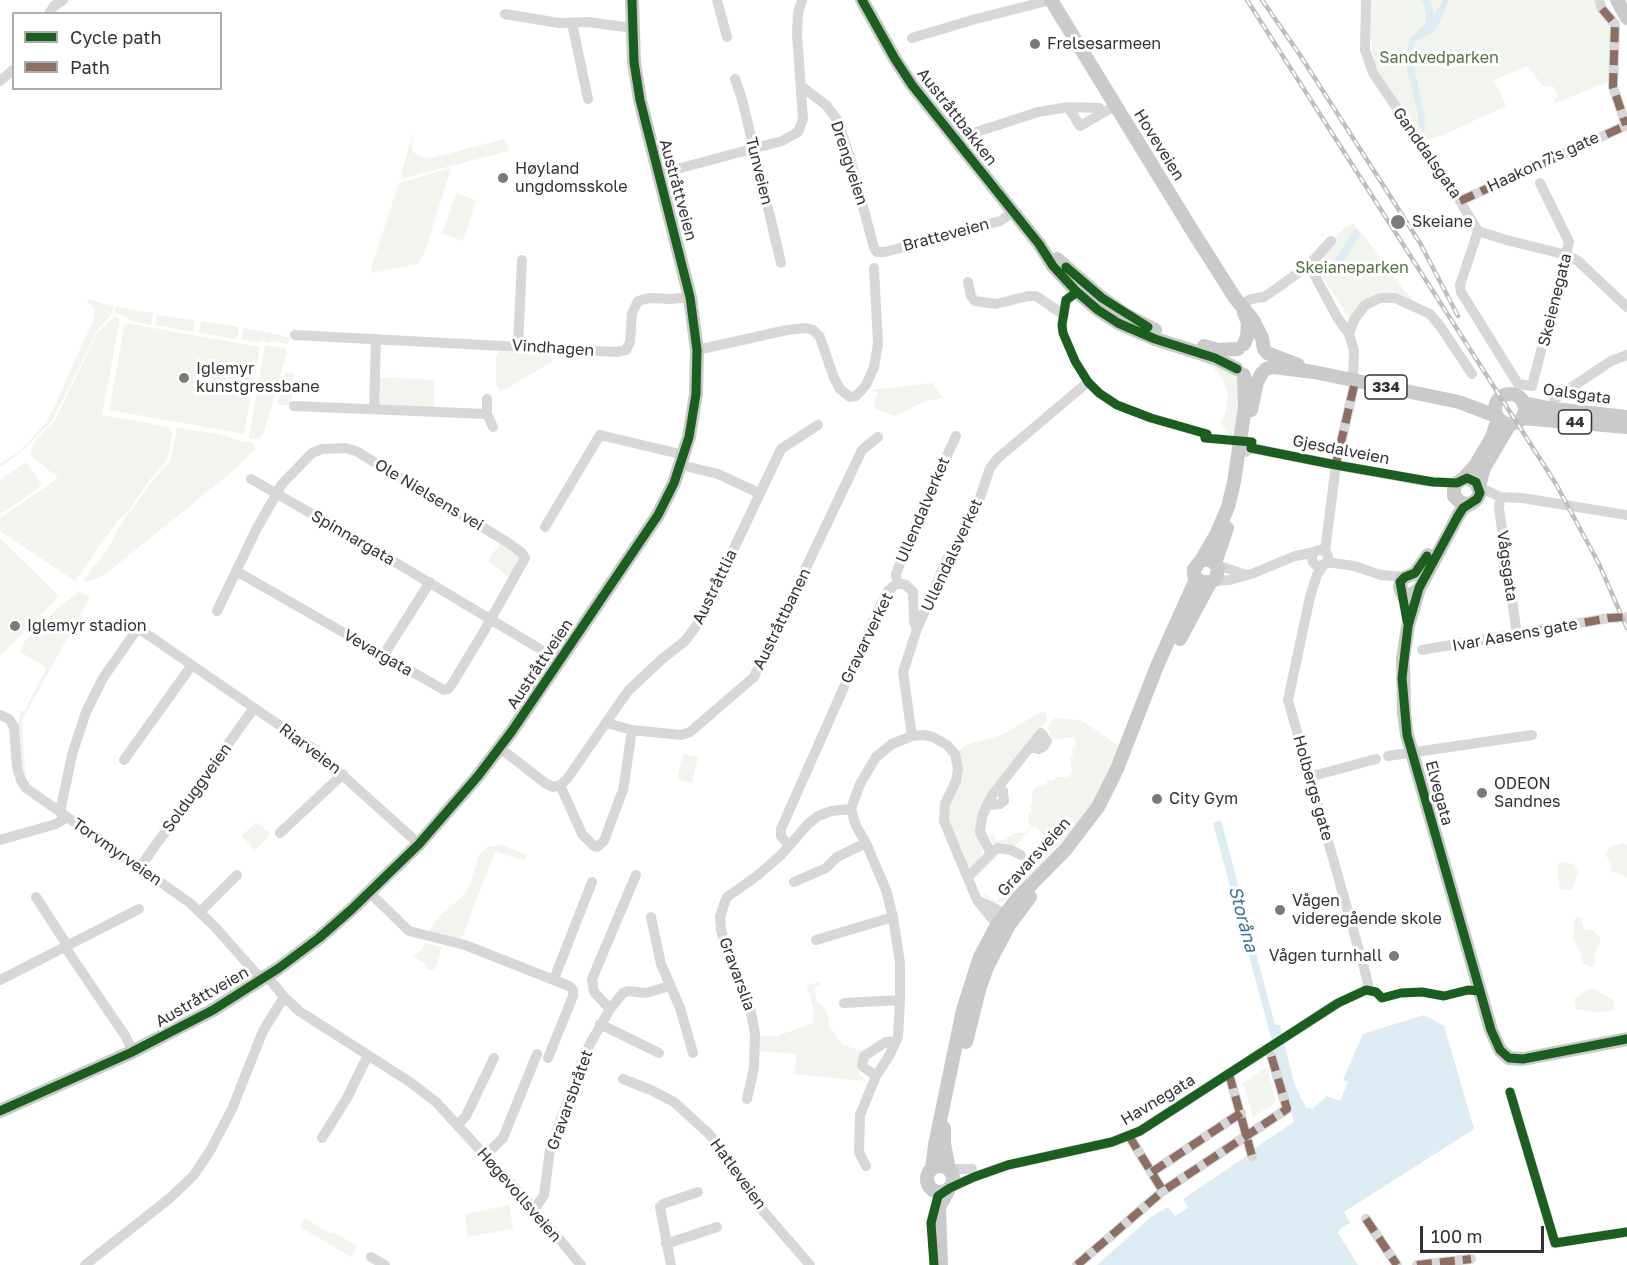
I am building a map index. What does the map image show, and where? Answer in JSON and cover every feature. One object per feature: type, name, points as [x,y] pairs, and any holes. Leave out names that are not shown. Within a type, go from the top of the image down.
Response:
[{"type":"main road","name":"Austråttveien","points":[[0,1112],[130,1053],[194,1020],[264,978],[319,938],[370,893],[419,844],[472,784],[500,748],[651,528],[683,460],[696,394],[697,350],[690,297],[640,100],[634,62],[632,0]]},
{"type":"main road","name":"Austråttbakken","points":[[862,0],[912,85],[1039,244],[1053,266],[1118,323],[1155,339],[1215,358],[1241,372]]},
{"type":"main road","name":"Hoveveien","points":[[1051,0],[1241,305],[1254,320],[1266,351]]},
{"type":"main road","points":[[1617,0],[1627,18]]},
{"type":"main road","name":"Austråttbakken","points":[[1081,291],[1155,330],[1218,350],[1241,346]]},
{"type":"main road","name":"Hoveveien","points":[[1241,305],[1248,323],[1247,337],[1241,346]]},
{"type":"main road","name":"334","points":[[1241,346],[1251,343],[1259,344],[1266,351],[1314,372],[1353,383],[1459,402],[1507,419]]},
{"type":"main road","points":[[1211,563],[1194,567],[1194,575],[1207,581],[1218,574],[1211,563],[1234,482],[1245,407],[1241,372],[1234,363],[1235,355],[1241,346]]},
{"type":"main road","points":[[1211,563],[1232,516],[1251,450],[1253,399],[1268,361],[1266,351]]},
{"type":"main road","name":"334","points":[[1241,372],[1250,376],[1273,367],[1314,372]]},
{"type":"main road","name":"44","points":[[1501,398],[1513,395],[1520,398],[1523,403]]},
{"type":"main road","points":[[1501,398],[1495,406],[1507,419]]},
{"type":"main road","name":"334","points":[[1459,402],[1490,402],[1501,398]]},
{"type":"main road","points":[[1405,581],[1424,561],[1450,512],[1457,488],[1475,466],[1492,436],[1507,419],[1525,410],[1523,403]]},
{"type":"main road","name":"Oalsgata","points":[[1523,403],[1554,409],[1627,417]]},
{"type":"main road","points":[[1457,488],[1461,503],[1471,504],[1477,499],[1484,468],[1507,419]]},
{"type":"main road","name":"Oalsgata","points":[[1507,419],[1627,427]]},
{"type":"main road","points":[[1457,488],[1472,479],[1479,486]]},
{"type":"main road","name":"Elvegata","points":[[1471,504],[1463,508],[1458,516],[1419,588],[1408,626],[1402,678],[1404,713],[1412,751],[1491,1030],[1500,1050],[1509,1058],[1522,1059],[1627,1039]]},
{"type":"main road","points":[[1405,581],[1416,578],[1419,588]]},
{"type":"main road","name":"Gravarsveien","points":[[932,1169],[935,1144],[965,1002],[980,957],[1035,879],[1066,849],[1098,807],[1117,769],[1157,666],[1207,581]]},
{"type":"main road","name":"Elvegata","points":[[1405,581],[1408,626]]},
{"type":"main road","name":"Gravarsveien","points":[[949,1169],[944,1144],[948,1109],[979,990],[1004,922]]},
{"type":"main road","points":[[939,1166],[949,1169],[954,1176],[952,1184],[942,1192],[931,1188],[928,1181],[932,1169],[939,1166]]},
{"type":"main road","points":[[941,1265],[939,1207],[950,1189]]},
{"type":"main road","points":[[931,1223],[934,1265]]},
{"type":"street","points":[[50,12],[63,0]]},
{"type":"street","points":[[717,0],[727,37]]},
{"type":"street","points":[[658,174],[782,141],[798,132],[803,120],[797,34],[798,14],[802,0]]},
{"type":"street","name":"Hoveveien","points":[[912,38],[1051,0]]},
{"type":"street","name":"Ganddalsgata","points":[[1366,0],[1365,50],[1368,61],[1382,88],[1478,231]]},
{"type":"street","points":[[1600,4],[1615,24],[1613,87],[1627,125]]},
{"type":"street","points":[[505,14],[559,23],[588,22],[633,28]]},
{"type":"street","points":[[572,23],[588,99]]},
{"type":"street","points":[[0,81],[12,71]]},
{"type":"street","name":"Tunveien","points":[[735,79],[742,99],[781,263]]},
{"type":"street","name":"Drengveien","points":[[801,86],[827,106],[838,121],[877,252]]},
{"type":"street","points":[[1068,107],[1080,126],[1115,106]]},
{"type":"street","points":[[961,137],[1038,112],[1068,107],[1099,108]]},
{"type":"street","name":"Haakon 7's gate","points":[[1460,201],[1627,125]]},
{"type":"street","name":"Skeienegata","points":[[1478,231],[1460,285],[1461,292],[1518,384],[1532,386],[1569,242],[1540,183]]},
{"type":"street","name":"Bratteveien","points":[[877,252],[885,252],[1000,221],[1013,212]]},
{"type":"street","points":[[1478,231],[1567,255],[1578,261],[1627,308]]},
{"type":"street","points":[[1241,305],[1251,299],[1264,297],[1309,265],[1331,241]]},
{"type":"street","points":[[518,346],[522,260]]},
{"type":"street","points":[[1309,265],[1337,317],[1349,334],[1354,350],[1353,383],[1335,465],[1326,534],[1320,557]]},
{"type":"street","points":[[697,350],[787,330],[806,328],[813,330],[820,337],[840,389],[850,396],[856,396],[866,386],[874,367],[879,344],[874,268]]},
{"type":"street","points":[[968,282],[971,296],[975,301],[996,304],[1036,296],[1064,315],[1066,300],[1081,291]]},
{"type":"street","name":"Vindhagen","points":[[295,335],[606,352],[626,350],[631,337],[632,313],[638,301],[649,298],[690,297]]},
{"type":"street","points":[[1349,334],[1354,320],[1365,305],[1380,298],[1395,298],[1430,314],[1472,374]]},
{"type":"street","points":[[374,409],[376,339]]},
{"type":"street","points":[[1554,399],[1611,361],[1627,355]]},
{"type":"street","name":"Ullendalsverket","points":[[917,629],[947,559],[973,518],[990,468],[998,458],[1088,382]]},
{"type":"street","points":[[487,399],[487,414],[492,427]]},
{"type":"street","points":[[294,406],[487,414]]},
{"type":"street","name":"Austråttlia","points":[[607,723],[628,691],[658,655],[685,641],[703,614],[781,449],[818,425]]},
{"type":"street","points":[[545,527],[600,435],[683,460],[759,493]]},
{"type":"street","name":"Ullendalverket","points":[[897,583],[895,577],[912,533],[956,436]]},
{"type":"street","name":"Austråttbanen","points":[[607,723],[632,730],[674,735],[690,732],[754,677],[862,450],[878,437]]},
{"type":"street","name":"Ole Nielsens vei","points":[[276,493],[298,466],[317,451],[346,448],[357,451],[499,536],[522,553],[525,558],[521,567],[494,611],[492,619]]},
{"type":"street","name":"Gjesdalveien","points":[[1251,450],[1457,488]]},
{"type":"street","name":"Spinnargata","points":[[251,479],[430,582],[560,661]]},
{"type":"street","points":[[1479,486],[1500,496],[1627,515]]},
{"type":"street","points":[[217,611],[276,493]]},
{"type":"street","points":[[1471,504],[1500,496]]},
{"type":"street","name":"Vågsgata","points":[[1500,496],[1499,508],[1517,635]]},
{"type":"street","points":[[1207,581],[1230,580],[1295,556],[1320,557],[1405,581]]},
{"type":"street","name":"Holbergs gate","points":[[1320,557],[1288,700],[1366,975],[1368,984],[1366,990]]},
{"type":"street","points":[[1211,563],[1246,575]]},
{"type":"street","name":"Vevargata","points":[[236,571],[439,689],[448,689],[492,619]]},
{"type":"street","points":[[383,656],[430,582]]},
{"type":"street","name":"Gravarverket","points":[[789,846],[781,836],[781,829],[880,606],[888,591],[897,583],[906,585],[913,592],[914,622],[917,629],[903,672],[912,736]]},
{"type":"street","name":"Ivar Aasens gate","points":[[1422,650],[1609,618]]},
{"type":"street","name":"Riarveien","points":[[64,815],[72,754],[86,712],[103,678],[138,628],[306,742],[419,844]]},
{"type":"street","points":[[124,760],[192,665]]},
{"type":"street","name":"Solduggveien","points":[[140,867],[254,708]]},
{"type":"street","name":"Torvmyrveien","points":[[0,715],[9,719],[14,727],[17,768],[23,785],[200,912],[264,978]]},
{"type":"street","points":[[500,748],[553,787],[560,784],[572,772],[607,723]]},
{"type":"street","points":[[560,784],[582,834],[597,847],[604,841],[622,793],[632,730]]},
{"type":"street","points":[[991,854],[980,832],[982,817],[997,789],[1041,733]]},
{"type":"street","points":[[1388,756],[1532,735]]},
{"type":"street","points":[[866,1166],[859,1152],[860,1114],[876,1076],[896,1041],[900,1000],[900,957],[886,890],[850,809],[860,784],[876,757],[892,744],[912,736],[933,737],[947,745],[955,754],[958,768],[956,781],[945,804],[944,820],[977,900],[996,909],[1004,922]]},
{"type":"street","points":[[1309,777],[1376,759]]},
{"type":"street","points":[[280,833],[343,774]]},
{"type":"street","name":"Gravarslia","points":[[747,1099],[756,1042],[749,1000],[723,939],[720,917],[727,897],[771,864],[807,824],[818,816],[831,811],[850,809]]},
{"type":"street","points":[[0,840],[56,824],[64,815]]},
{"type":"street","points":[[794,882],[826,868],[837,857],[866,843]]},
{"type":"street","points":[[968,877],[997,848],[1011,850],[1021,855]]},
{"type":"street","points":[[200,912],[237,875]]},
{"type":"street","points":[[610,1009],[594,992],[592,979],[636,875]]},
{"type":"street","points":[[554,979],[592,882]]},
{"type":"street","points":[[370,893],[409,931],[465,945],[554,979],[573,990],[573,996],[503,1138],[485,1156]]},
{"type":"street","points":[[36,897],[126,1037],[130,1053]]},
{"type":"street","points":[[0,980],[139,909]]},
{"type":"street","points":[[651,917],[655,945],[684,1019],[693,1053]]},
{"type":"street","points":[[816,940],[893,917]]},
{"type":"street","name":"Høgevollsveien","points":[[264,978],[300,1011],[421,1090],[458,1124],[581,1265]]},
{"type":"street","name":"Gravarsbråtet","points":[[534,1209],[544,1195],[550,1150],[558,1127],[580,1066],[600,1024],[618,999],[628,991],[646,993],[670,986]]},
{"type":"street","name":"Havnegata","points":[[931,1223],[938,1196],[950,1189],[974,1177],[1008,1165],[1129,1136],[1153,1124],[1229,1074],[1271,1051],[1285,1038],[1338,1003],[1366,990]]},
{"type":"street","points":[[85,1265],[163,1204],[193,1176],[210,1151],[232,1109],[263,1031],[284,997]]},
{"type":"street","points":[[844,1003],[900,1000]]},
{"type":"street","points":[[600,1024],[659,1053]]},
{"type":"street","points":[[876,1076],[862,1066],[864,1056],[886,1042],[896,1041]]},
{"type":"street","points":[[1077,1265],[1163,1191],[1247,1137],[1287,1108],[1271,1051]]},
{"type":"street","points":[[322,1138],[347,1098],[368,1055]]},
{"type":"street","points":[[458,1124],[466,1116],[494,1058]]},
{"type":"street","points":[[1229,1074],[1252,1156]]},
{"type":"street","name":"Hatleveien","points":[[623,1079],[674,1102],[708,1133],[757,1204],[810,1265]]},
{"type":"street","points":[[1510,1092],[1555,1243],[1627,1232]]},
{"type":"street","points":[[1152,1172],[1241,1113]]},
{"type":"street","points":[[1129,1136],[1163,1191]]},
{"type":"street","points":[[949,1169],[972,1169]]},
{"type":"street","points":[[671,1265],[660,1213],[661,1205],[698,1192]]},
{"type":"street","points":[[1366,1220],[1397,1265]]},
{"type":"street","points":[[666,1244],[717,1227]]},
{"type":"street","points":[[371,1257],[385,1265]]},
{"type":"street","points":[[1417,1265],[1471,1259]]},
{"type":"green space","name":"Sandvedparken","points":[[1371,0],[1597,0],[1610,23],[1610,81],[1555,103],[1558,96],[1553,86],[1543,86],[1527,66],[1494,80],[1506,106],[1441,136],[1425,140],[1377,70],[1370,35]]},
{"type":"green space","points":[[413,133],[412,149],[414,153],[423,157],[431,158],[505,139],[509,151],[404,178],[401,175]]},
{"type":"green space","points":[[451,168],[424,254],[418,264],[372,273],[371,268],[399,183]]},
{"type":"green space","points":[[456,193],[476,200],[463,241],[442,233]]},
{"type":"green space","name":"Skeianeparken","points":[[1354,224],[1385,262],[1383,265],[1418,306],[1387,295],[1351,320],[1316,267],[1339,233],[1348,225]]},
{"type":"green space","points":[[86,299],[114,306],[111,315],[98,329],[52,421],[21,452],[0,467],[0,463],[20,451],[48,420],[93,321],[95,310]]},
{"type":"green space","points":[[116,307],[153,313],[151,325],[128,320],[127,317],[114,312]]},
{"type":"green space","points":[[157,315],[195,320],[194,332],[155,325]]},
{"type":"green space","points":[[115,316],[120,320],[102,415],[169,427],[172,433],[170,451],[166,462],[152,477],[127,513],[119,519],[75,581],[0,531],[0,518],[58,478],[30,455],[32,448],[37,439],[55,420],[97,333]]},
{"type":"green space","points":[[201,321],[239,327],[237,338],[199,333]]},
{"type":"green space","name":"Iglemyr kunstgressbane","points":[[125,323],[260,347],[244,434],[109,410]]},
{"type":"green space","points":[[243,328],[290,338],[288,344],[241,340]]},
{"type":"green space","points":[[265,345],[284,348],[287,352],[264,432],[260,438],[254,439],[249,438]]},
{"type":"green space","points":[[499,351],[553,355],[552,362],[500,392],[496,384],[496,356]]},
{"type":"green space","points":[[1184,351],[1233,373],[1238,379],[1243,399],[1237,438],[1231,436],[1221,424],[1228,395],[1222,377],[1212,367]]},
{"type":"green space","points":[[285,373],[293,373],[291,405],[279,405],[277,403]]},
{"type":"green space","points":[[377,377],[435,380],[434,409],[384,407],[379,404]]},
{"type":"green space","points":[[933,383],[942,398],[925,401],[896,416],[879,411],[873,406],[878,392],[872,390]]},
{"type":"green space","points":[[177,428],[220,434],[244,442],[248,441],[254,444],[255,449],[233,471],[107,573],[86,582],[84,578],[89,576],[88,573],[107,551],[121,524],[154,479],[170,462]]},
{"type":"green space","points":[[26,462],[42,485],[0,515],[0,480]]},
{"type":"green space","name":"Iglemyr stadion","points":[[0,538],[59,596],[0,656]]},
{"type":"green space","points":[[501,542],[518,555],[520,560],[509,578],[488,560]]},
{"type":"green space","points":[[79,591],[90,597],[22,720],[26,783],[21,771],[18,726],[20,713],[17,710],[24,711],[47,668],[19,651],[23,649],[22,645],[34,630]]},
{"type":"green space","points":[[1041,712],[1046,713],[1047,720],[984,801],[980,840],[983,856],[971,868],[948,818],[958,752],[965,745],[1002,735]]},
{"type":"green space","points":[[1054,718],[1081,720],[1119,746],[1097,796],[1080,822],[1011,896],[1003,902],[994,903],[984,896],[984,893],[996,902],[1051,841],[1034,825],[1014,847],[994,845],[989,837],[994,833],[995,841],[1004,840],[1005,837],[1013,836],[1013,833],[1025,833],[1031,826],[1028,813],[1031,813],[1032,793],[1037,786],[1055,780],[1055,777],[1068,777],[1073,770],[1070,757],[1073,757],[1072,748],[1076,747],[1074,737],[1052,740],[1048,728]]},
{"type":"green space","points":[[683,754],[698,757],[692,783],[677,779]]},
{"type":"green space","points":[[256,822],[271,834],[255,850],[241,836]]},
{"type":"green space","points":[[1622,843],[1627,845],[1627,878],[1611,872],[1611,863],[1606,856],[1610,847]]},
{"type":"green space","points":[[502,845],[527,855],[524,861],[495,851],[461,940],[428,933],[438,917],[463,896],[471,882],[479,855],[487,847]]},
{"type":"green space","points":[[1562,862],[1574,864],[1578,872],[1572,890],[1560,889],[1557,870],[1558,864]]},
{"type":"green space","points":[[1577,916],[1581,918],[1584,929],[1594,931],[1600,937],[1595,953],[1595,963],[1591,967],[1583,963],[1580,951],[1573,939],[1574,920]]},
{"type":"green space","points":[[425,943],[442,947],[433,970],[425,968],[426,964],[412,957]]},
{"type":"green space","points":[[820,982],[820,985],[815,988],[816,1000],[828,1012],[829,1026],[843,1045],[863,1051],[857,1064],[859,1074],[866,1081],[794,1074],[797,1054],[759,1051],[758,1036],[777,1036],[813,1023],[813,1006],[806,985]]},
{"type":"green space","points":[[1594,989],[1613,1000],[1615,1006],[1611,1011],[1596,1012],[1576,1009],[1574,999],[1587,990]]},
{"type":"green space","points":[[1267,1067],[1276,1102],[1253,1117],[1243,1083]]},
{"type":"green space","points":[[509,1205],[513,1229],[467,1237],[465,1214]]},
{"type":"green space","points":[[304,1218],[330,1234],[334,1232],[357,1246],[351,1257],[300,1227]]},
{"type":"water","points":[[1422,0],[1430,0],[1434,15],[1443,0],[1449,0],[1437,28],[1416,41],[1414,45],[1414,67],[1425,119],[1424,132],[1418,125],[1418,113],[1407,70],[1409,40],[1426,23]]},
{"type":"water","points":[[1355,229],[1360,234],[1359,237],[1334,276],[1328,270]]},
{"type":"water","name":"Storåna","points":[[1221,820],[1275,1025],[1280,1025],[1294,1083],[1306,1108],[1312,1109],[1327,1096],[1340,1101],[1348,1082],[1343,1080],[1363,1034],[1424,1015],[1444,1026],[1474,1129],[1344,1212],[1350,1223],[1338,1233],[1358,1265],[1097,1265],[1152,1216],[1168,1207],[1175,1216],[1188,1208],[1183,1199],[1248,1155],[1249,1160],[1257,1157],[1255,1148],[1294,1122],[1213,823]]},
{"type":"tunnel","points":[[1609,618],[1627,617]]},
{"type":"railway","points":[[1247,0],[1556,484],[1599,564],[1627,628]]},
{"type":"railway","points":[[1262,0],[1300,55],[1420,243],[1458,316]]},
{"type":"marked path","points":[[1602,9],[1615,24],[1613,87],[1626,125]]},
{"type":"marked path","points":[[1460,201],[1627,125]]},
{"type":"marked path","points":[[1335,468],[1354,386]]},
{"type":"marked path","points":[[1517,635],[1609,618],[1627,617]]},
{"type":"marked path","points":[[1129,1136],[1163,1191],[1287,1109],[1271,1055]]},
{"type":"marked path","points":[[1229,1074],[1252,1156]]},
{"type":"marked path","points":[[1152,1172],[1241,1113]]},
{"type":"marked path","points":[[1077,1265],[1163,1191]]},
{"type":"marked path","points":[[1366,1219],[1397,1265]]},
{"type":"marked path","points":[[1417,1265],[1471,1259]]},
{"type":"cycle path","points":[[0,1111],[130,1053],[213,1010],[279,968],[319,938],[352,909],[419,844],[478,776],[512,731],[658,515],[674,483],[689,437],[696,394],[697,350],[690,297],[640,100],[634,62],[632,0]]},
{"type":"cycle path","points":[[862,0],[912,85],[1039,244],[1053,266],[1077,292],[1118,323],[1155,339],[1215,358],[1237,369]]},
{"type":"cycle path","points":[[1066,267],[1102,298],[1148,327]]},
{"type":"cycle path","points":[[1077,292],[1066,300],[1062,325],[1075,361],[1088,382],[1117,405],[1151,418],[1207,434]]},
{"type":"cycle path","points":[[1204,433],[1205,438],[1252,442],[1251,448],[1336,465],[1433,482],[1457,483],[1467,478],[1476,482],[1480,493],[1477,499],[1463,508],[1419,588],[1408,626],[1402,678],[1407,735],[1491,1030],[1500,1050],[1509,1058],[1523,1059],[1627,1039]]},
{"type":"cycle path","points":[[1407,621],[1400,582],[1415,573],[1427,556]]},
{"type":"cycle path","points":[[934,1265],[931,1223],[938,1196],[950,1188],[1008,1165],[1112,1142],[1140,1131],[1338,1003],[1366,990],[1376,992],[1382,998],[1401,993],[1422,992],[1444,996],[1468,990],[1480,991]]},
{"type":"cycle path","points":[[1510,1092],[1555,1243],[1627,1232]]},
{"type":"place","name":"Frelsesarmeen","points":[[1035,44]]},
{"type":"place","name":"Høyland ungdomsskole","points":[[503,178]]},
{"type":"place","name":"Skeiane","points":[[1398,222]]},
{"type":"place","name":"Iglemyr kunstgressbane","points":[[184,378]]},
{"type":"place","name":"Iglemyr stadion","points":[[15,626]]},
{"type":"place","name":"ODEON Sandnes","points":[[1482,793]]},
{"type":"place","name":"City Gym","points":[[1157,799]]},
{"type":"place","name":"Vågen videregående skole","points":[[1280,910]]},
{"type":"place","name":"Vågen turnhall","points":[[1394,956]]}]
